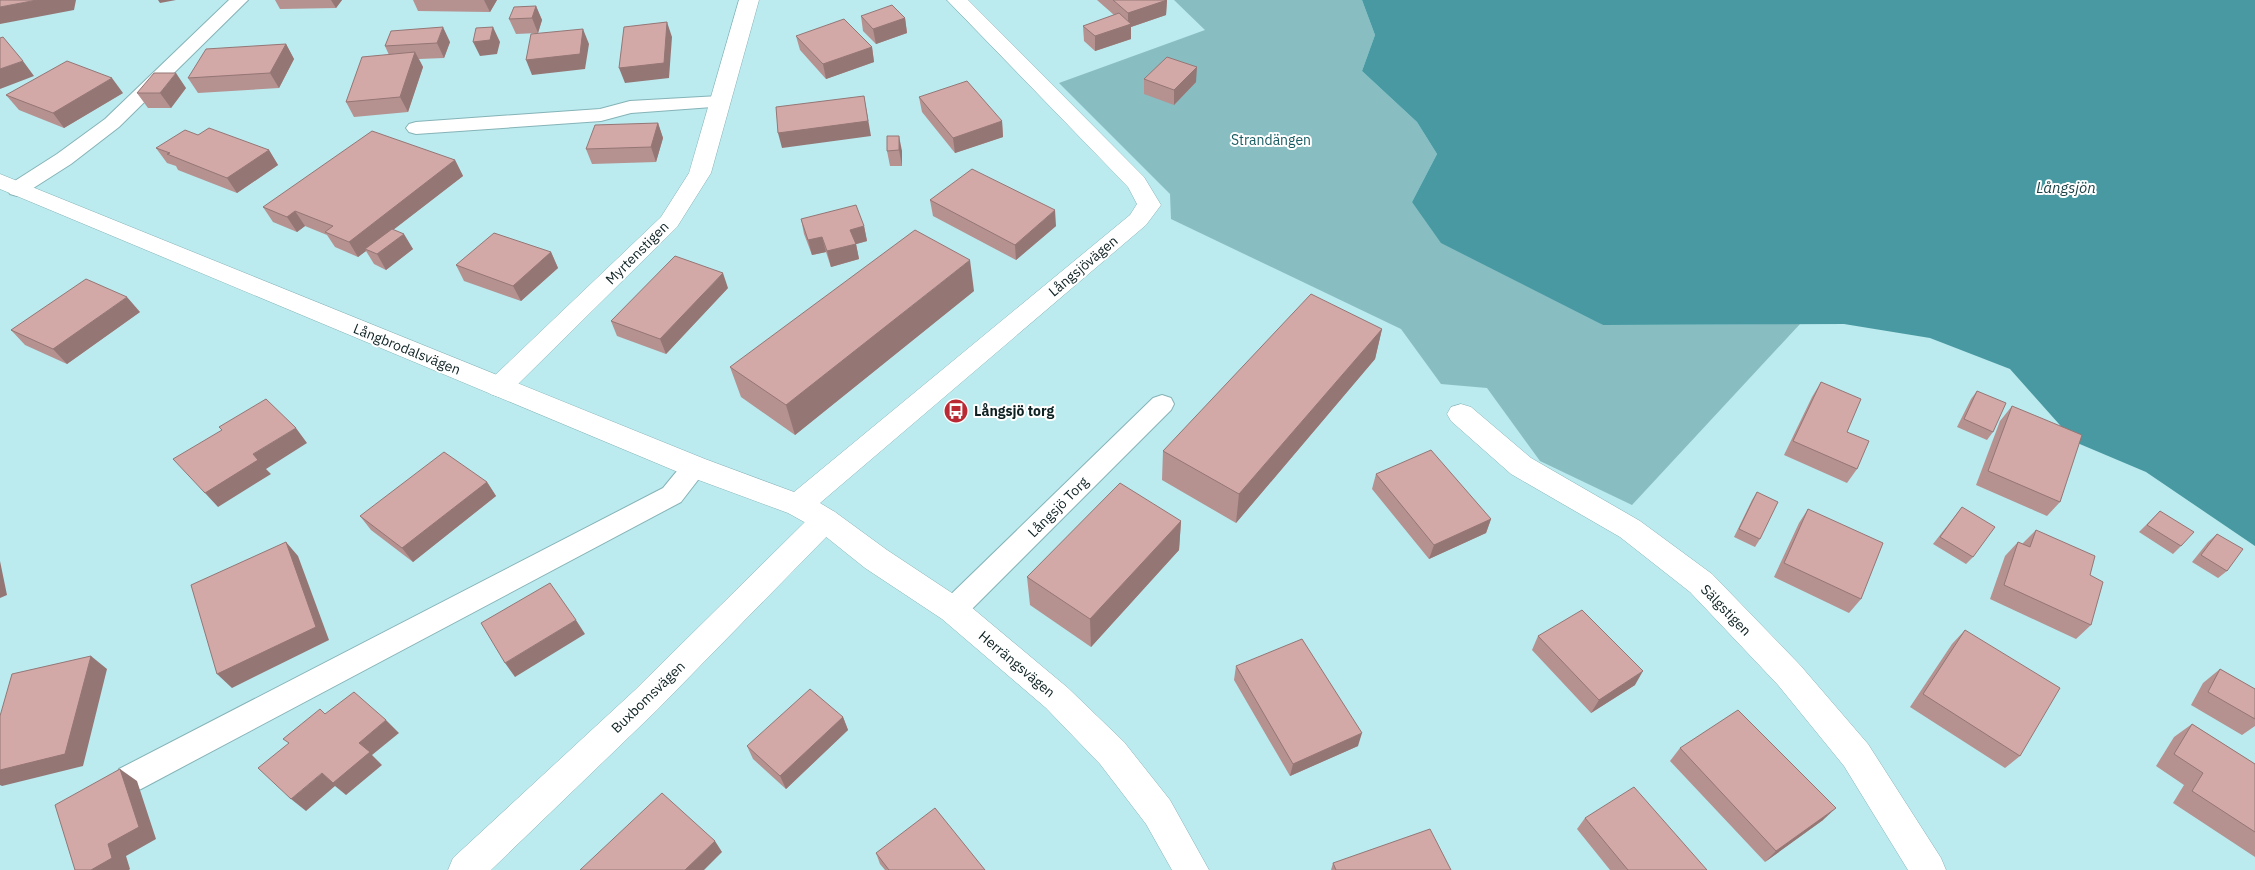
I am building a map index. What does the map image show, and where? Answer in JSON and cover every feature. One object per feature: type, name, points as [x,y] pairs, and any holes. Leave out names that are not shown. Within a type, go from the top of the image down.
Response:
[{"type":"street","name":"Myrtenstigen","points":[[499,387],[669,222],[700,174],[749,0]]},
{"type":"street","name":"Långsjövägen","points":[[798,505],[1138,220],[1149,206],[1146,195],[1136,182],[957,0]]},
{"type":"street","name":"Långbrodalsvägen","points":[[8,185],[695,467],[798,505]]},
{"type":"street","name":"Sälgstigen","points":[[1461,414],[1520,466],[1630,529],[1701,583],[1789,675],[1856,755],[1928,870]]},
{"type":"street","name":"Herrängsvägen","points":[[798,505],[825,520],[876,559],[953,610],[1057,698],[1112,754],[1158,812],[1191,870]]},
{"type":"street","name":"Buxbomsvägen","points":[[466,870],[646,700],[825,520]]},
{"type":"lane","name":"Långbrodalsvägen","points":[[8,185],[64,159],[112,123],[239,0]]},
{"type":"lane","points":[[416,128],[601,115],[630,107],[719,102]]},
{"type":"lane","name":"Långsjö Torg","points":[[953,610],[1162,404]]},
{"type":"lane","points":[[130,779],[672,495],[695,467]]},
{"type":"green space","name":"Strandängen","points":[[1174,0],[1362,0],[1375,35],[1362,71],[1417,122],[1437,154],[1412,202],[1603,325],[1800,324],[1632,505],[1540,461],[1487,388],[1441,384],[1401,329],[1171,219],[1170,194],[1059,83],[1205,30]]},
{"type":"water","name":"Långsjön","points":[[1362,0],[2255,0],[2255,546],[2146,472],[2075,442],[2010,369],[1930,338],[1844,324],[1603,325],[1441,243],[1412,202],[1437,154],[1417,122],[1362,71],[1375,35]]},
{"type":"building","points":[[0,0],[37,0],[0,7]]},
{"type":"building","points":[[1113,0],[1167,0],[1128,13]]},
{"type":"building","points":[[892,5],[905,18],[873,29],[861,16]]},
{"type":"building","points":[[536,6],[532,18],[509,19],[514,7]]},
{"type":"building","points":[[1119,13],[1131,24],[1095,36],[1083,26]]},
{"type":"building","points":[[844,19],[872,47],[823,64],[796,36]]},
{"type":"building","points":[[667,22],[664,63],[619,68],[624,27]]},
{"type":"building","points":[[443,27],[437,43],[385,46],[391,31]]},
{"type":"building","points":[[493,27],[490,40],[473,42],[476,28]]},
{"type":"building","points":[[583,29],[580,54],[526,60],[531,34]]},
{"type":"building","points":[[3,37],[23,61],[0,69],[0,38]]},
{"type":"building","points":[[286,44],[270,73],[188,78],[206,49]]},
{"type":"building","points":[[415,52],[400,97],[346,102],[362,57]]},
{"type":"building","points":[[1167,57],[1197,67],[1174,90],[1144,79]]},
{"type":"building","points":[[67,61],[112,78],[53,113],[6,95]]},
{"type":"building","points":[[154,73],[176,73],[160,93],[137,93]]},
{"type":"building","points":[[967,81],[1002,121],[953,138],[919,97]]},
{"type":"building","points":[[864,96],[868,121],[778,133],[776,107]]},
{"type":"building","points":[[658,123],[651,147],[586,149],[595,125]]},
{"type":"building","points":[[209,128],[269,150],[227,178],[156,148],[185,130],[198,135]]},
{"type":"building","points":[[372,131],[455,160],[349,242],[325,232],[333,226],[295,211],[287,217],[263,207]]},
{"type":"building","points":[[887,136],[899,136],[899,150],[887,151]]},
{"type":"building","points":[[972,169],[1055,210],[1015,245],[930,200]]},
{"type":"building","points":[[856,205],[864,226],[850,230],[856,244],[827,251],[822,237],[808,240],[801,219]]},
{"type":"building","points":[[392,229],[404,234],[377,254],[365,249]]},
{"type":"building","points":[[915,230],[970,260],[786,405],[730,367]]},
{"type":"building","points":[[494,233],[551,252],[513,286],[456,265]]},
{"type":"building","points":[[675,256],[723,273],[660,339],[611,321]]},
{"type":"building","points":[[86,279],[127,297],[53,349],[11,330]]},
{"type":"building","points":[[1311,294],[1382,329],[1239,494],[1163,451]]},
{"type":"building","points":[[1821,382],[1861,399],[1847,432],[1869,441],[1857,469],[1793,441]]},
{"type":"building","points":[[1977,391],[2006,403],[1993,432],[1964,419]]},
{"type":"building","points":[[266,399],[296,428],[253,454],[258,460],[205,493],[173,459],[222,430],[219,427]]},
{"type":"building","points":[[2012,406],[2082,435],[2060,502],[1988,471]]},
{"type":"building","points":[[1431,450],[1491,519],[1434,545],[1376,474]]},
{"type":"building","points":[[444,452],[487,482],[402,548],[360,516]]},
{"type":"building","points":[[1120,483],[1181,521],[1090,619],[1027,577]]},
{"type":"building","points":[[1757,492],[1778,502],[1760,539],[1739,529]]},
{"type":"building","points":[[1962,507],[1995,527],[1973,557],[1940,537]]},
{"type":"building","points":[[1808,509],[1883,543],[1861,599],[1784,563]]},
{"type":"building","points":[[2160,511],[2194,532],[2181,546],[2147,525]]},
{"type":"building","points":[[2036,530],[2095,556],[2090,575],[2103,582],[2091,625],[2004,585],[2018,542],[2030,547]]},
{"type":"building","points":[[2217,534],[2243,549],[2227,571],[2201,555]]},
{"type":"building","points":[[286,542],[316,627],[217,674],[191,585]]},
{"type":"building","points":[[550,583],[576,620],[505,663],[481,623]]},
{"type":"building","points":[[1582,610],[1643,671],[1599,700],[1538,636]]},
{"type":"building","points":[[1965,630],[2060,688],[2020,756],[1923,694]]},
{"type":"building","points":[[1302,639],[1362,733],[1293,764],[1236,666]]},
{"type":"building","points":[[91,656],[65,754],[0,770],[0,716],[12,674]]},
{"type":"building","points":[[2220,669],[2255,689],[2255,719],[2208,692]]},
{"type":"building","points":[[810,689],[843,717],[780,776],[747,746]]},
{"type":"building","points":[[354,692],[386,720],[359,743],[370,752],[333,783],[322,773],[291,799],[258,768],[289,743],[283,739],[320,709],[325,714]]},
{"type":"building","points":[[1738,710],[1836,808],[1776,851],[1680,748]]},
{"type":"building","points":[[2192,724],[2255,764],[2255,832],[2192,791],[2203,773],[2174,754]]},
{"type":"building","points":[[120,769],[139,827],[108,844],[112,858],[91,870],[75,870],[55,805]]},
{"type":"building","points":[[1634,787],[1707,870],[1628,870],[1585,818]]},
{"type":"building","points":[[662,793],[715,841],[685,870],[580,870]]},
{"type":"building","points":[[935,808],[985,870],[889,870],[876,853]]},
{"type":"building","points":[[1430,829],[1451,870],[1336,870],[1333,863]]},
{"type":"place","name":"Långsjö torg","points":[[956,411]]}]
